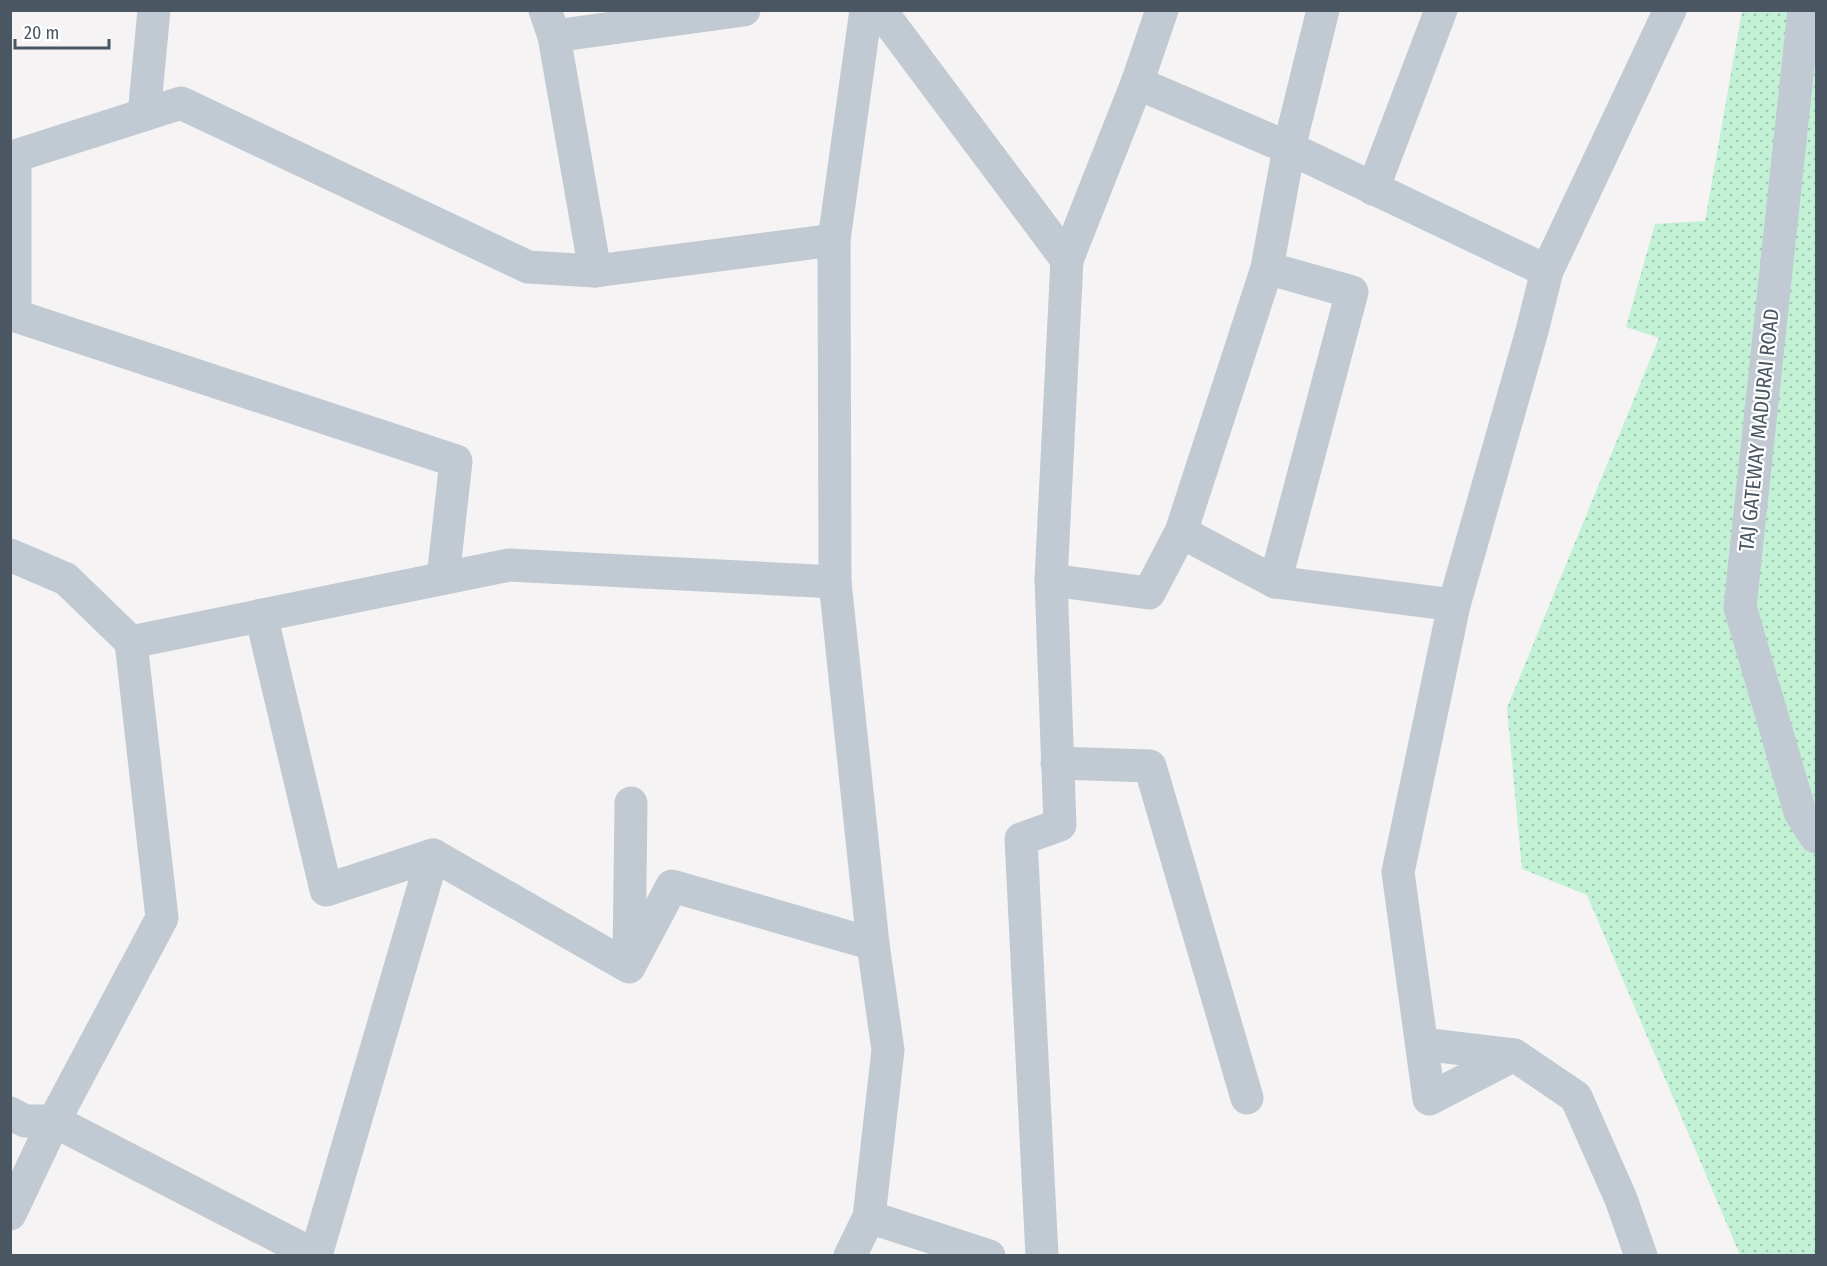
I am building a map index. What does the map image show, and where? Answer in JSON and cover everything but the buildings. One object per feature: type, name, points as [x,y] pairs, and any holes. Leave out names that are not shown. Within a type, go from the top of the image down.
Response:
[{"type":"street","points":[[144,115],[154,10]]},
{"type":"street","points":[[595,271],[550,23],[744,10]]},
{"type":"street","points":[[850,1256],[869,1217],[888,1050],[873,944],[835,582],[834,240],[866,10]]},
{"type":"street","points":[[880,10],[1067,260]]},
{"type":"street","points":[[1051,580],[1149,593],[1181,532],[1267,268],[1289,148],[1323,10]]},
{"type":"street","points":[[1373,189],[1441,10]]},
{"type":"street","points":[[1514,1054],[1429,1099],[1398,872],[1454,605],[1529,343],[1546,271],[1670,10]]},
{"type":"street","name":"TAJ GATEWAY MADURAI ROAD","points":[[1804,10],[1740,607],[1800,812],[1816,837]]},
{"type":"street","points":[[1041,1256],[1021,839],[1060,825],[1051,580],[1067,260],[1137,83],[1157,12]]},
{"type":"street","points":[[1137,83],[1289,148],[1546,271]]},
{"type":"street","points":[[443,578],[456,461],[13,315],[15,156],[181,103],[528,267],[595,271],[834,240]]},
{"type":"street","points":[[1267,268],[1352,292],[1275,582]]},
{"type":"street","points":[[1181,532],[1275,582],[1454,605]]},
{"type":"street","points":[[10,555],[66,579],[131,642],[162,918],[54,1122],[10,1214]]},
{"type":"street","points":[[131,642],[509,565],[835,582]]},
{"type":"street","points":[[261,615],[326,890],[433,855],[629,967]]},
{"type":"street","points":[[1057,763],[1150,766],[1247,1098]]},
{"type":"street","points":[[629,967],[631,803]]},
{"type":"street","points":[[10,1113],[25,1120],[54,1122],[316,1255],[433,855]]},
{"type":"street","points":[[629,967],[672,886],[873,944]]},
{"type":"street","points":[[1422,1044],[1514,1054],[1576,1097],[1621,1199],[1641,1256]]},
{"type":"street","points":[[869,1217],[989,1256]]},
{"type":"green space","points":[[1742,11],[1816,11],[1816,1255],[1740,1255],[1587,895],[1522,869],[1507,708],[1659,338],[1626,327],[1655,224],[1705,221]]}]
